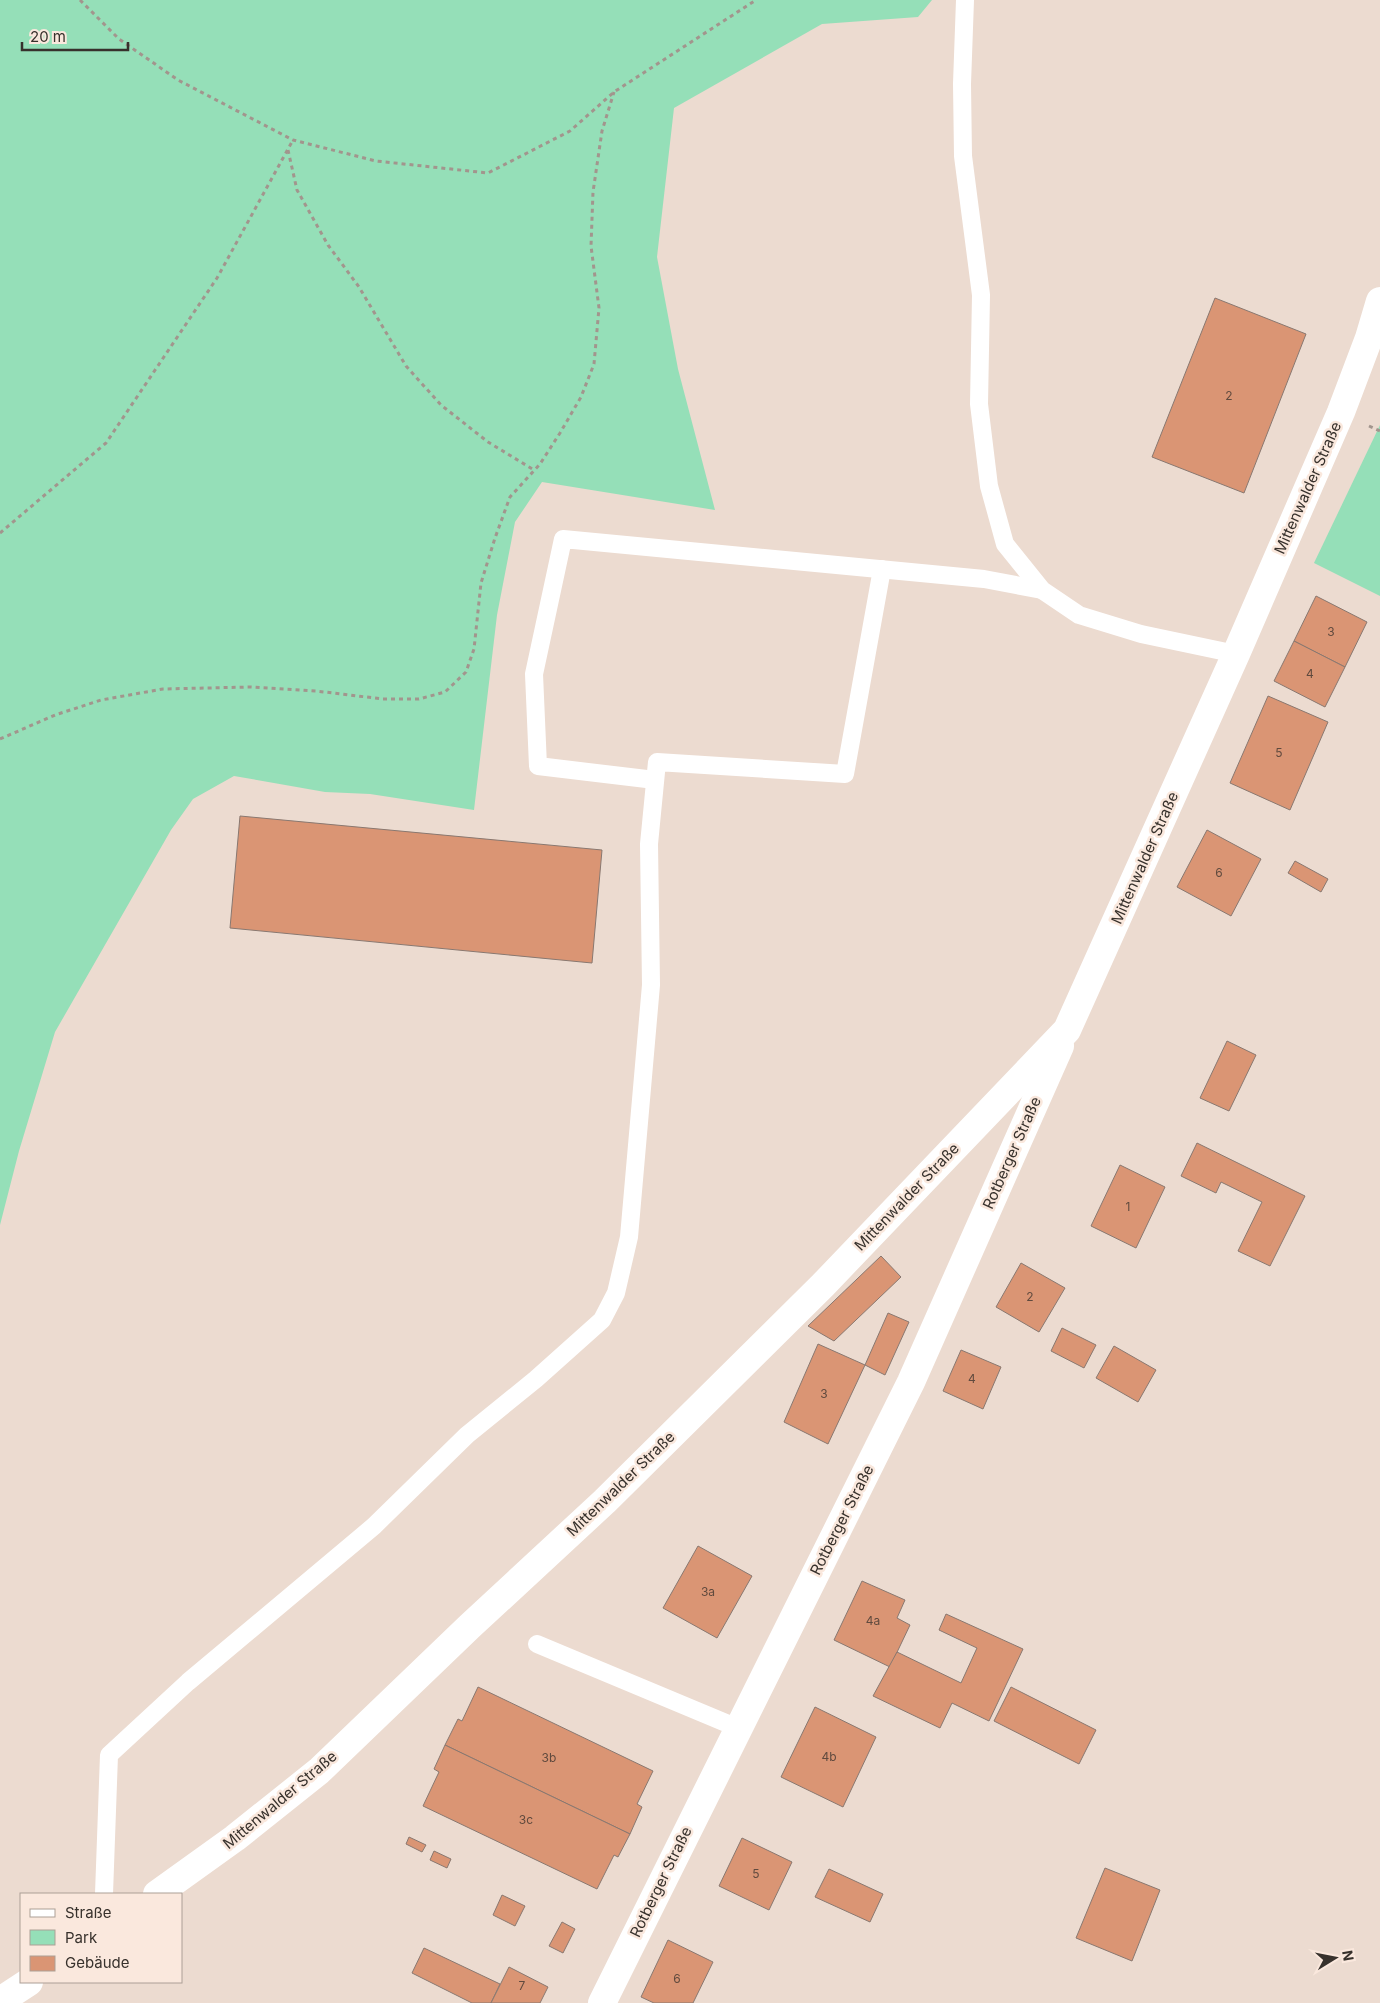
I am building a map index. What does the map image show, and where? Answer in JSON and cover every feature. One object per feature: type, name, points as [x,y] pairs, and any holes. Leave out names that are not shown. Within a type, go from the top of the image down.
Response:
[{"type":"street","name":"Mittenwalder Straße","points":[[158,1893],[235,1838],[319,1771],[470,1626],[605,1501],[823,1285],[1067,1030],[1236,654],[1341,412],[1380,301]]},
{"type":"street","name":"Rotberger Straße","points":[[602,2003],[911,1382],[1067,1030]]},
{"type":"street","points":[[0,2001],[27,1983]]},
{"type":"lane","points":[[965,0],[962,84],[963,156],[981,295],[979,404],[988,476],[1005,544],[1042,590],[1079,615],[1140,634],[1236,654]]},
{"type":"lane","points":[[655,780],[538,766],[534,674],[563,538],[984,579],[1042,590]]},
{"type":"lane","points":[[104,1893],[109,1755],[188,1682],[374,1526],[466,1435],[536,1379],[602,1320],[616,1293],[629,1237],[651,985],[649,844],[657,762],[845,774],[882,569]]},
{"type":"lane","points":[[537,1644],[738,1728]]},
{"type":"path","points":[[80,0],[119,39],[178,80],[293,140],[376,161],[488,173],[570,131],[614,92],[756,0]]},
{"type":"path","points":[[0,739],[54,715],[101,700],[163,689],[250,687],[316,691],[383,699],[419,699],[445,692],[466,672],[474,649],[481,583],[494,538],[510,497],[534,470],[560,433],[581,397],[594,364],[598,308],[591,246],[593,192],[602,130],[614,92]]},
{"type":"path","points":[[0,533],[106,444],[217,278],[293,140]]},
{"type":"path","points":[[288,150],[297,190],[328,245],[359,287],[406,366],[441,405],[488,442],[534,470]]},
{"type":"green space","points":[[0,0],[932,0],[918,17],[822,24],[674,108],[657,257],[678,369],[715,510],[542,482],[515,522],[497,615],[474,810],[370,794],[325,792],[234,776],[193,799],[171,830],[55,1032],[19,1151],[0,1225]]},
{"type":"green space","points":[[1380,425],[1380,596],[1314,563]]},
{"type":"building","points":[[1215,298],[1306,334],[1244,493],[1152,457]]},
{"type":"building","points":[[1316,596],[1367,622],[1345,667],[1294,641]]},
{"type":"building","points":[[1294,641],[1345,667],[1325,707],[1274,681]]},
{"type":"building","points":[[1268,696],[1328,722],[1290,810],[1230,783]]},
{"type":"building","points":[[240,816],[602,850],[592,963],[230,928]]},
{"type":"building","points":[[1207,830],[1261,859],[1231,916],[1177,887]]},
{"type":"building","points":[[1295,861],[1328,879],[1321,892],[1288,873]]},
{"type":"building","points":[[1227,1041],[1256,1055],[1229,1111],[1200,1098]]},
{"type":"building","points":[[1197,1143],[1305,1196],[1270,1266],[1238,1251],[1262,1202],[1221,1182],[1216,1193],[1181,1176]]},
{"type":"building","points":[[1120,1165],[1165,1187],[1136,1248],[1091,1226]]},
{"type":"building","points":[[881,1256],[901,1277],[834,1341],[808,1326]]},
{"type":"building","points":[[1021,1263],[1065,1288],[1039,1332],[996,1307]]},
{"type":"building","points":[[888,1313],[909,1322],[885,1375],[865,1365]]},
{"type":"building","points":[[1062,1328],[1096,1345],[1084,1368],[1051,1351]]},
{"type":"building","points":[[818,1344],[865,1365],[828,1444],[784,1422]]},
{"type":"building","points":[[1114,1346],[1156,1370],[1138,1402],[1096,1378]]},
{"type":"building","points":[[961,1350],[1001,1367],[983,1409],[943,1391]]},
{"type":"building","points":[[698,1546],[752,1576],[717,1638],[663,1608]]},
{"type":"building","points":[[862,1581],[905,1600],[897,1618],[910,1625],[890,1667],[834,1640]]},
{"type":"building","points":[[946,1614],[1023,1649],[989,1721],[952,1703],[940,1728],[873,1696],[897,1652],[961,1683],[977,1648],[939,1630]]},
{"type":"building","points":[[478,1687],[653,1771],[637,1804],[642,1807],[630,1834],[445,1745],[458,1719],[462,1721]]},
{"type":"building","points":[[1011,1687],[1096,1730],[1079,1764],[994,1721]]},
{"type":"building","points":[[815,1707],[876,1737],[843,1807],[781,1777]]},
{"type":"building","points":[[445,1745],[630,1834],[618,1857],[614,1855],[597,1889],[423,1806],[439,1772],[434,1769]]},
{"type":"building","points":[[409,1837],[426,1845],[422,1852],[406,1844]]},
{"type":"building","points":[[742,1838],[792,1862],[769,1910],[719,1886]]},
{"type":"building","points":[[434,1851],[451,1859],[447,1868],[430,1860]]},
{"type":"building","points":[[1105,1868],[1160,1890],[1132,1961],[1076,1938]]},
{"type":"building","points":[[829,1869],[883,1894],[870,1922],[815,1897]]},
{"type":"building","points":[[502,1895],[525,1906],[515,1926],[493,1915]]},
{"type":"building","points":[[562,1922],[575,1929],[563,1953],[549,1946]]},
{"type":"building","points":[[668,1940],[713,1962],[693,2003],[654,2003],[641,1997]]},
{"type":"building","points":[[424,1948],[500,1984],[491,2003],[472,2003],[412,1973]]},
{"type":"building","points":[[509,1967],[548,1987],[540,2003],[491,2003]]}]
